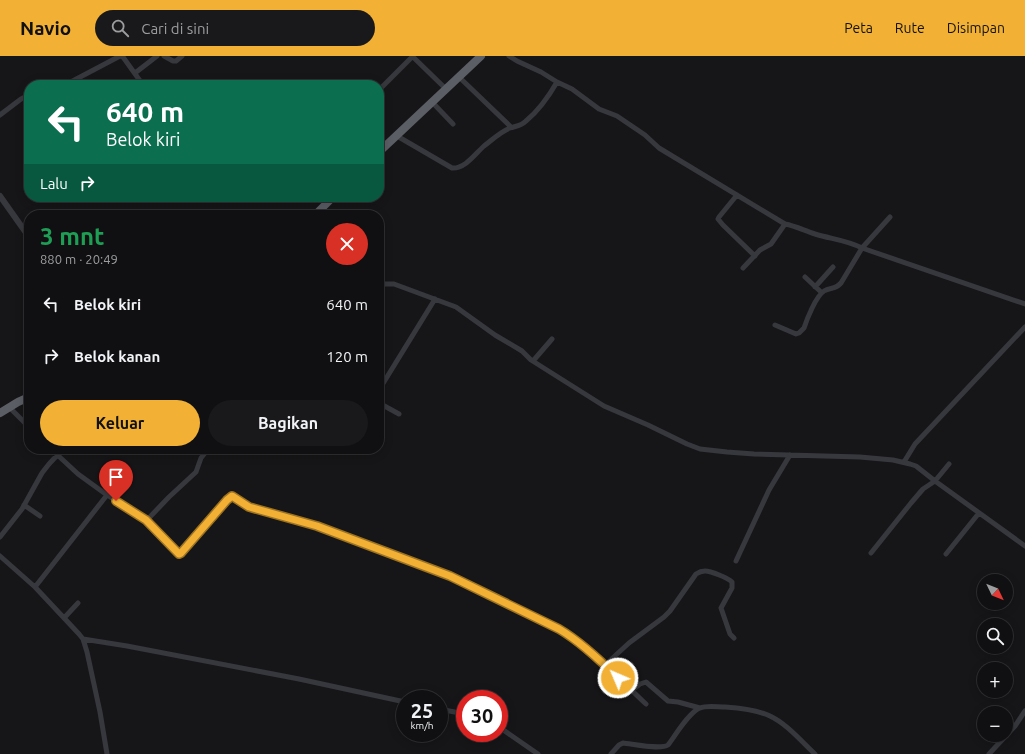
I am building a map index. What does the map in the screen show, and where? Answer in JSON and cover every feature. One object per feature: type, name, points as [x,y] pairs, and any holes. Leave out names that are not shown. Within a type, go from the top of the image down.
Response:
[{"type":"highway","points":[[384,147],[481,56]]},
{"type":"highway","points":[[320,210],[328,202]]},
{"type":"highway","points":[[0,413],[24,400]]},
{"type":"street","points":[[74,80],[120,56],[123,57],[139,80]]},
{"type":"street","points":[[134,73],[157,56]]},
{"type":"street","points":[[164,56],[176,61],[182,56]]},
{"type":"street","points":[[384,85],[413,56],[446,89]]},
{"type":"street","points":[[509,56],[542,72],[557,82],[572,89],[599,108],[617,116],[645,135],[659,148],[785,224],[816,234],[842,240],[1025,304]]},
{"type":"street","points":[[459,77],[511,128]]},
{"type":"street","points":[[396,136],[452,168],[457,168],[465,164],[494,138],[511,128],[526,122],[547,97],[557,82]]},
{"type":"street","points":[[0,115],[24,98]]},
{"type":"street","points":[[432,102],[453,124]]},
{"type":"street","points":[[737,195],[718,219],[755,256]]},
{"type":"street","points":[[0,196],[24,230]]},
{"type":"street","points":[[775,325],[796,334],[799,333],[804,328],[821,292],[838,287],[862,248],[890,217]]},
{"type":"street","points":[[743,268],[761,249],[771,244],[785,224]]},
{"type":"street","points":[[816,287],[833,267]]},
{"type":"street","points":[[804,277],[821,292]]},
{"type":"street","points":[[384,284],[394,284],[456,307],[495,335],[522,351],[533,361],[604,406],[687,444],[700,449],[727,452],[860,457],[904,462],[916,466],[934,481],[1025,546]]},
{"type":"street","points":[[384,382],[435,299]]},
{"type":"street","points":[[904,462],[915,444],[1025,327]]},
{"type":"street","points":[[533,361],[552,340]]},
{"type":"street","points":[[384,406],[399,414]]},
{"type":"street","points":[[9,407],[24,423]]},
{"type":"street","points":[[146,520],[196,472],[205,454]]},
{"type":"street","points":[[736,561],[769,490],[790,455]]},
{"type":"street","points":[[0,536],[15,519],[42,473],[57,456],[78,474],[107,495],[146,520],[179,554],[232,496],[249,507],[317,526],[450,576],[559,629],[570,636],[605,665],[646,704]]},
{"type":"street","points":[[871,552],[899,516],[923,489],[934,481],[949,464]]},
{"type":"street","points":[[35,588],[107,495]]},
{"type":"street","points":[[24,505],[40,516]]},
{"type":"street","points":[[946,554],[979,513]]},
{"type":"street","points":[[0,556],[35,588],[83,639],[100,712],[107,754]]},
{"type":"street","points":[[605,665],[629,643],[664,617],[670,611],[696,574],[700,572],[706,571],[729,579],[732,582],[732,588],[721,608],[730,634],[734,638]]},
{"type":"street","points":[[64,618],[78,604]]},
{"type":"street","points":[[83,639],[292,678],[396,700]]},
{"type":"street","points":[[631,691],[640,684],[646,682],[668,701],[700,708]]},
{"type":"street","points":[[611,754],[619,745],[623,743],[666,747],[682,725],[695,711],[700,708],[707,707],[731,708],[760,712],[776,720],[788,729],[815,754]]},
{"type":"street","points":[[989,754],[1015,726],[1025,711]]},
{"type":"street","points":[[508,734],[538,754]]},
{"type":"route","points":[[116,501],[146,520],[179,554],[232,496],[249,507],[317,526],[450,576],[559,629],[582,645],[618,678]]}]
